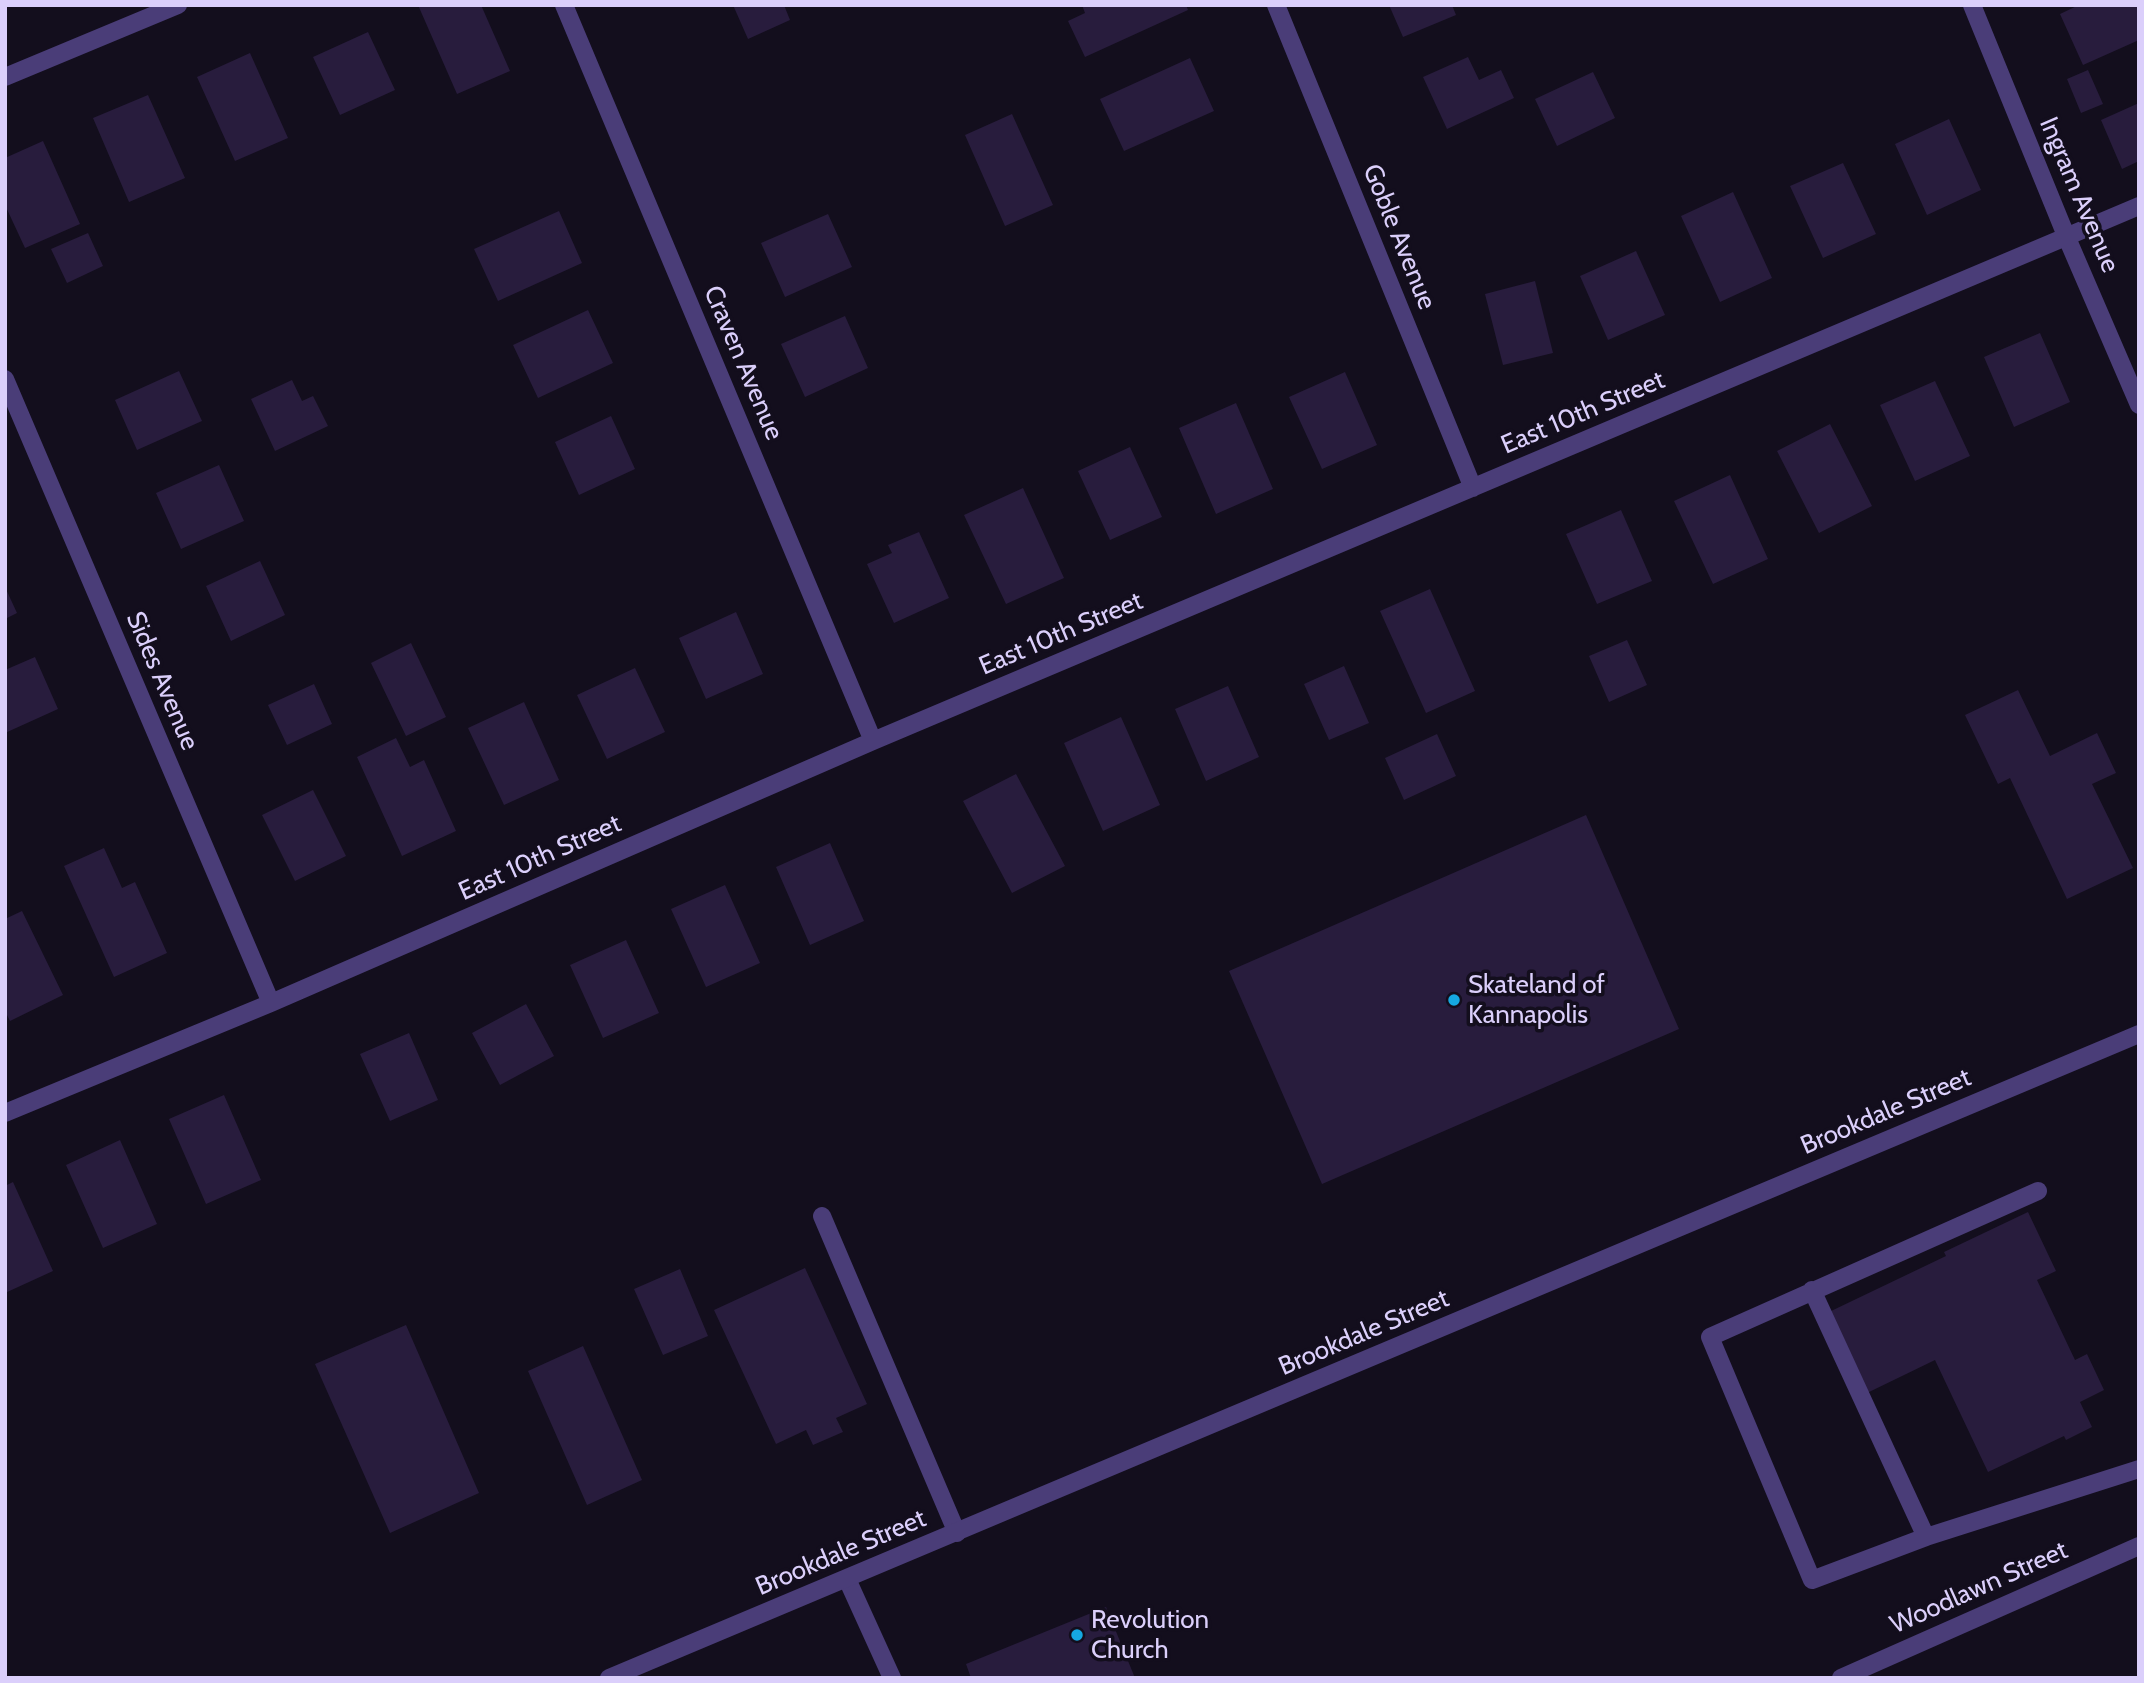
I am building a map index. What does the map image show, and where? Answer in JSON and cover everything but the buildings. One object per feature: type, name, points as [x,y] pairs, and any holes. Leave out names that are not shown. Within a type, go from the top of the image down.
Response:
[{"type":"street","points":[[5,77],[178,5]]},
{"type":"street","name":"Craven Avenue","points":[[564,5],[873,741]]},
{"type":"street","name":"Goble Avenue","points":[[1276,5],[1473,488]]},
{"type":"street","name":"Ingram Avenue","points":[[1972,5],[2067,238],[2139,405]]},
{"type":"street","name":"East 10th Street","points":[[5,1113],[271,1003],[873,741],[2139,206]]},
{"type":"street","name":"Sides Avenue","points":[[5,379],[271,1003]]},
{"type":"street","name":"Brookdale Street","points":[[609,1678],[643,1672],[847,1579],[2139,1034]]},
{"type":"street","points":[[2038,1191],[1710,1337],[1812,1580],[1926,1537],[2139,1469]]},
{"type":"street","points":[[822,1216],[957,1533]]},
{"type":"street","points":[[1812,1290],[1926,1537]]},
{"type":"street","name":"Woodlawn Street","points":[[1841,1678],[2139,1546]]},
{"type":"street","points":[[847,1579],[892,1678]]},
{"type":"place","name":"Skateland of Kannapolis","points":[[1454,1000]]},
{"type":"place","name":"Revolution Church","points":[[1077,1635]]}]
